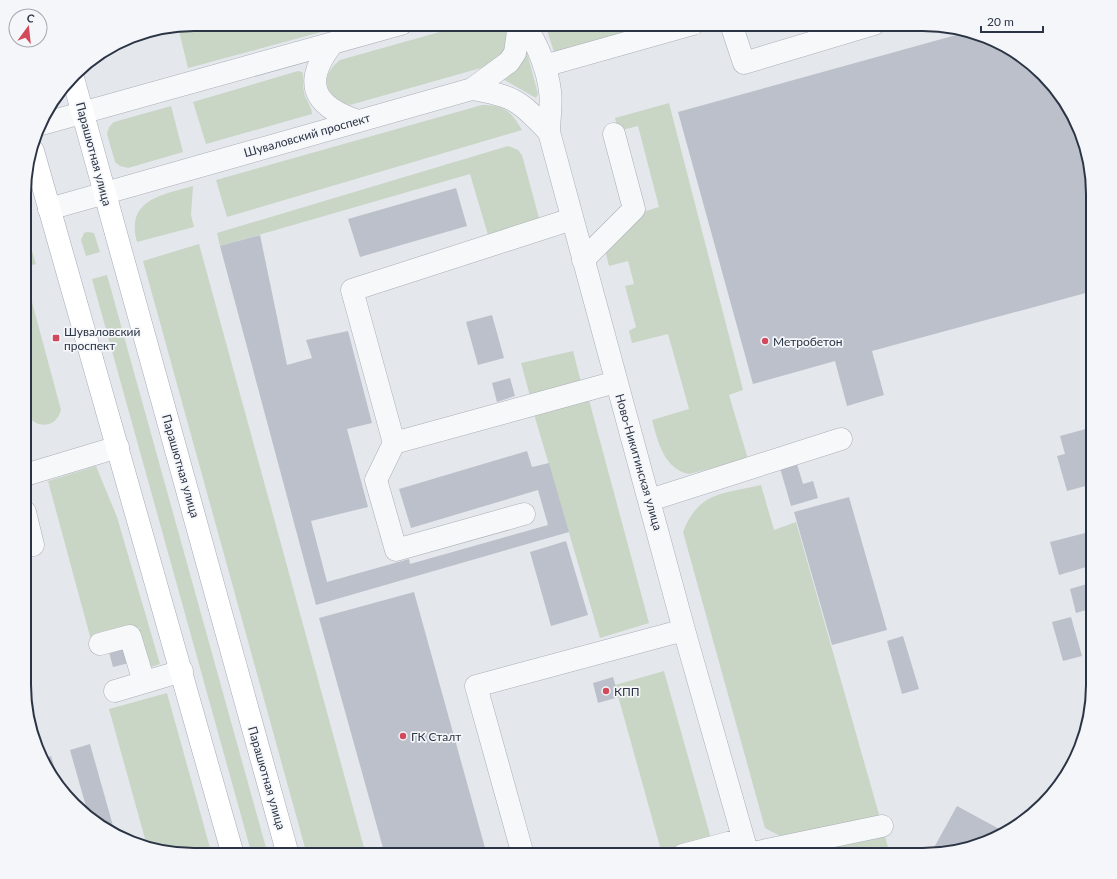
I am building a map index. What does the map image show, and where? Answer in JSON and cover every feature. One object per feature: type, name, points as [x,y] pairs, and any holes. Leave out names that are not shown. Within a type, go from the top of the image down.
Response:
[{"type":"main road","name":"Парашютная улица","points":[[75,84],[286,848]]},
{"type":"main road","points":[[35,159],[182,671],[231,848]]},
{"type":"street","points":[[48,122],[378,31]]},
{"type":"street","name":"Шуваловский проспект","points":[[49,209],[104,192],[472,89],[509,62],[515,53],[518,31]]},
{"type":"street","points":[[529,31],[535,41],[544,66],[668,31]]},
{"type":"street","points":[[733,31],[744,63],[851,31]]},
{"type":"street","points":[[332,44],[318,65],[315,77],[316,90],[321,100],[331,110],[358,121]]},
{"type":"street","name":"Ново-Никитинская улица","points":[[544,66],[550,92],[548,132],[616,382],[650,500],[684,630],[746,848]]},
{"type":"street","name":"Шуваловский проспект","points":[[472,89],[509,97],[526,108],[548,132]]},
{"type":"street","points":[[583,260],[634,209],[614,134]]},
{"type":"street","points":[[524,514],[396,550],[376,480],[394,443],[352,290],[572,218]]},
{"type":"street","points":[[394,443],[616,382]]},
{"type":"street","points":[[650,500],[841,439]]},
{"type":"street","points":[[31,473],[118,446]]},
{"type":"street","points":[[31,536],[33,544],[31,544]]},
{"type":"street","points":[[521,848],[476,686],[684,630]]},
{"type":"street","points":[[100,644],[130,636],[144,682]]},
{"type":"street","points":[[115,691],[182,671]]},
{"type":"street","points":[[752,848],[882,826]]},
{"type":"green space","points":[[179,31],[325,31],[188,68]]},
{"type":"green space","points":[[443,31],[506,31],[508,34],[505,49],[495,64],[350,105],[335,97],[327,86],[329,73],[333,66],[340,60]]},
{"type":"green space","points":[[547,31],[630,31],[554,52]]},
{"type":"green space","points":[[526,49],[538,94],[536,98],[501,78]]},
{"type":"green space","points":[[298,71],[302,72],[303,74],[303,89],[312,114],[206,144],[193,102]]},
{"type":"green space","points":[[669,103],[743,390],[729,395],[748,459],[689,474],[680,471],[668,461],[663,453],[652,420],[689,409],[668,334],[632,343],[629,331],[636,327],[625,286],[634,284],[628,261],[609,266],[605,250],[646,211],[659,207],[638,126],[618,131],[615,118]]},
{"type":"green space","points":[[482,105],[496,106],[506,110],[514,118],[522,130],[227,217],[216,180]]},
{"type":"green space","points":[[171,106],[183,152],[128,168],[120,166],[115,162],[107,134],[109,127],[114,122]]},
{"type":"green space","points":[[508,146],[518,150],[522,155],[539,218],[488,235],[470,174],[220,246],[217,233]]},
{"type":"green space","points":[[193,186],[191,215],[194,227],[137,242],[135,228],[136,216],[149,201],[170,192]]},
{"type":"green space","points":[[84,233],[94,233],[100,252],[86,256],[81,240]]},
{"type":"green space","points":[[199,244],[364,848],[305,848],[143,261]]},
{"type":"green space","points":[[31,248],[36,264],[31,265]]},
{"type":"green space","points":[[107,275],[266,848],[250,848],[92,279]]},
{"type":"green space","points":[[31,301],[61,410],[58,417],[47,425],[41,425],[31,419]]},
{"type":"green space","points":[[573,351],[581,382],[530,396],[521,363]]},
{"type":"green space","points":[[589,400],[649,623],[600,638],[534,414]]},
{"type":"green space","points":[[96,466],[117,517],[160,664],[151,667],[139,627],[91,640],[48,481]]},
{"type":"green space","points":[[761,485],[774,530],[796,522],[880,818],[782,837],[765,828],[683,532],[689,519],[705,501],[724,493]]},
{"type":"green space","points":[[664,671],[712,842],[687,848],[660,848],[615,685]]},
{"type":"green space","points":[[167,693],[210,848],[173,847],[145,840],[109,709]]},
{"type":"green space","points":[[885,836],[888,848],[824,848]]},
{"type":"building","points":[[957,35],[985,43],[1022,65],[1038,79],[1052,95],[1074,132],[1083,163],[1086,184],[1086,293],[872,351],[884,395],[847,406],[835,361],[753,384],[678,112]]},
{"type":"building","points":[[456,188],[467,226],[360,257],[348,219]]},
{"type":"building","points":[[260,235],[287,365],[312,358],[306,340],[348,331],[372,423],[347,429],[368,507],[311,521],[327,582],[409,559],[410,564],[548,525],[538,490],[411,528],[399,489],[527,451],[532,467],[549,463],[569,532],[316,605],[220,246]]},
{"type":"building","points":[[492,315],[504,358],[478,365],[466,322]]},
{"type":"building","points":[[510,378],[515,396],[497,402],[492,383]]},
{"type":"building","points":[[1086,429],[1086,486],[1067,491],[1057,456],[1065,454],[1060,436]]},
{"type":"building","points":[[797,464],[803,484],[813,481],[818,498],[791,506],[780,468]]},
{"type":"building","points":[[849,497],[887,630],[832,645],[794,512]]},
{"type":"building","points":[[1086,533],[1086,567],[1059,575],[1050,542]]},
{"type":"building","points":[[566,541],[588,615],[551,626],[530,552]]},
{"type":"building","points":[[1086,584],[1086,610],[1076,613],[1070,589]]},
{"type":"building","name":"ГК Сталт","points":[[414,592],[485,848],[383,848],[319,618]]},
{"type":"building","points":[[1071,617],[1082,656],[1063,661],[1052,622]]},
{"type":"building","points":[[903,636],[919,689],[902,694],[887,641]]},
{"type":"building","points":[[126,648],[129,663],[113,667],[109,652]]},
{"type":"building","name":"КПП","points":[[613,677],[619,697],[598,703],[593,683]]},
{"type":"building","points":[[90,744],[113,826],[86,806],[70,750]]},
{"type":"building","points":[[51,756],[55,769],[53,766],[48,757]]},
{"type":"building","points":[[957,806],[999,829],[985,836],[965,842],[934,848]]},
{"type":"place","name":"Шуваловский проспект","points":[[56,338]]},
{"type":"place","name":"Метробетон","points":[[765,341]]},
{"type":"place","name":"КПП","points":[[606,691]]},
{"type":"place","name":"ГК Сталт","points":[[403,736]]}]
